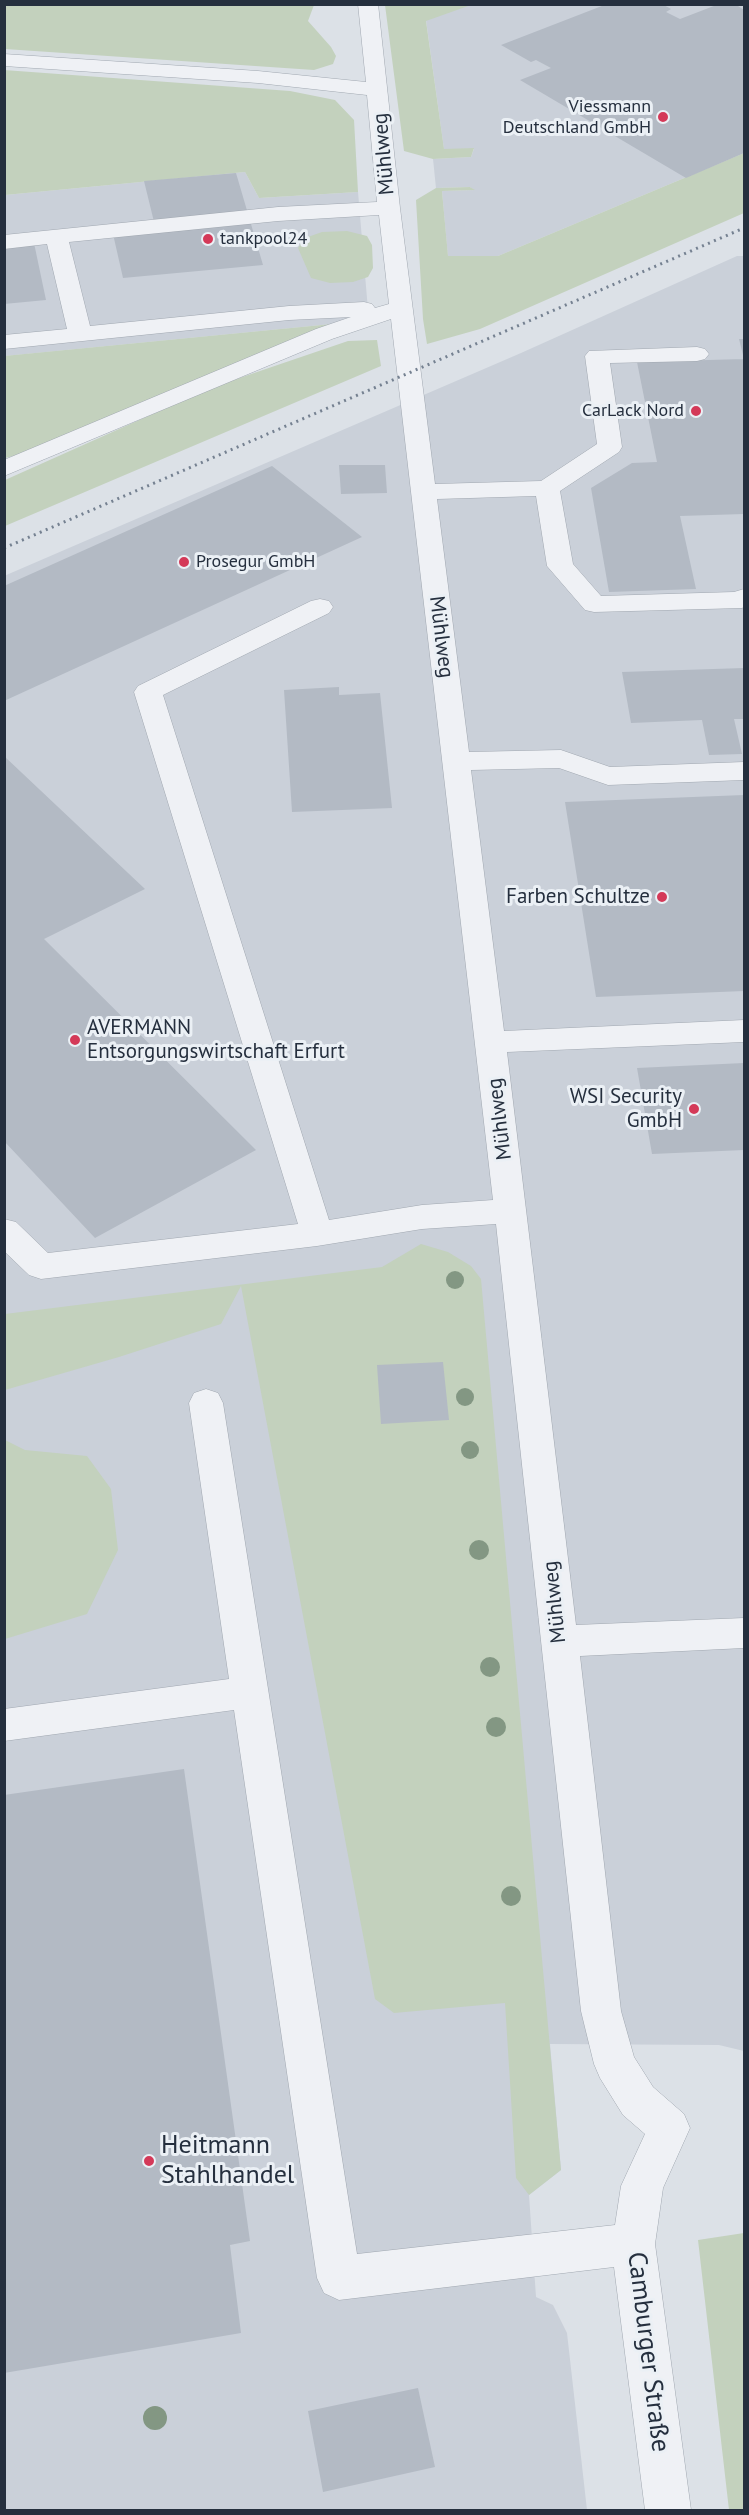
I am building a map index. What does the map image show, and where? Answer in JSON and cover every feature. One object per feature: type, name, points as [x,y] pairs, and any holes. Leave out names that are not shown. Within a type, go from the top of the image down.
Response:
[{"type":"street","name":"Mühlweg","points":[[368,4],[389,208],[511,1211],[600,2011],[615,2064],[638,2101],[669,2128]]},
{"type":"street","name":"Mühlweg","points":[[4,60],[258,77],[378,90]]},
{"type":"street","points":[[4,242],[278,213],[389,208]]},
{"type":"street","points":[[56,236],[80,334]]},
{"type":"street","points":[[4,342],[289,313],[402,307]]},
{"type":"street","points":[[4,469],[324,334],[402,307]]},
{"type":"street","points":[[423,492],[547,488],[610,447],[597,356],[697,354]]},
{"type":"street","points":[[547,488],[560,566],[594,604],[742,600],[744,597]]},
{"type":"street","points":[[317,1234],[148,692],[320,607]]},
{"type":"street","points":[[457,761],[561,759],[608,776],[744,771]]},
{"type":"street","points":[[491,1042],[744,1031]]},
{"type":"street","points":[[4,1232],[41,1266],[317,1234],[422,1217],[511,1211]]},
{"type":"street","points":[[206,1403],[339,2278],[633,2244]]},
{"type":"street","points":[[560,1641],[744,1633]]},
{"type":"street","points":[[4,1725],[250,1692]]},
{"type":"street","name":"Camburger Straße","points":[[668,2511],[633,2244],[642,2186],[669,2128]]},
{"type":"shaded area","points":[[471,4],[744,5],[744,153],[498,256],[448,257],[442,191],[474,190],[470,187],[436,188],[433,159],[471,157],[474,149],[444,149],[426,20]]},
{"type":"shaded area","points":[[245,172],[259,198],[358,192],[368,310],[332,324],[5,356],[5,195]]},
{"type":"shaded area","points":[[737,256],[744,256],[744,2051],[719,2045],[550,2044],[561,2170],[529,2195],[536,2297],[553,2305],[567,2333],[587,2510],[5,2510],[4,576],[521,353]]},
{"type":"green space","points":[[4,5],[314,5],[308,21],[336,56],[333,64],[314,70],[5,49]]},
{"type":"green space","points":[[385,5],[471,5],[426,21],[444,149],[474,148],[471,157],[433,159],[404,151]]},
{"type":"green space","points":[[4,70],[290,91],[335,100],[354,120],[358,192],[259,198],[245,172],[5,195]]},
{"type":"green space","points":[[744,153],[744,213],[480,329],[427,344],[423,319],[416,200],[436,188],[470,187],[475,190],[442,191],[448,256],[498,256]]},
{"type":"green space","points":[[347,231],[367,236],[372,245],[373,268],[368,277],[353,282],[330,283],[311,278],[298,248],[305,238],[322,232]]},
{"type":"green space","points":[[332,324],[36,451],[5,458],[4,356]]},
{"type":"green space","points":[[377,340],[381,366],[5,526],[5,480],[213,387],[348,341]]},
{"type":"green space","points":[[421,1244],[448,1252],[471,1266],[481,1279],[561,2170],[529,2195],[516,2178],[505,2003],[394,2013],[375,1999],[241,1286],[221,1324],[5,1390],[5,1314],[382,1267]]},
{"type":"green space","points":[[5,1440],[25,1450],[87,1456],[111,1489],[118,1550],[87,1614],[5,1639]]},
{"type":"green space","points":[[744,2233],[744,2510],[729,2510],[698,2240]]},
{"type":"building","name":"Viessmann Deutschland GmbH","points":[[607,4],[662,4],[671,9],[666,12],[680,19],[719,4],[735,4],[744,10],[744,153],[686,178],[520,80],[551,68],[536,60],[531,62],[501,45]]},
{"type":"building","points":[[236,173],[263,265],[123,278],[113,234],[156,230],[144,181]]},
{"type":"building","points":[[34,243],[46,300],[4,304],[4,245]]},
{"type":"building","points":[[739,339],[744,339],[744,359]]},
{"type":"building","name":"CarLack Nord","points":[[744,359],[744,514],[680,516],[696,589],[609,592],[591,488],[632,463],[657,462],[637,362]]},
{"type":"building","points":[[339,465],[385,465],[387,493],[341,494]]},
{"type":"building","name":"Prosegur GmbH","points":[[272,466],[362,537],[4,701],[4,586]]},
{"type":"building","points":[[744,668],[744,719],[734,719],[742,754],[709,755],[702,720],[631,723],[622,672]]},
{"type":"building","points":[[339,687],[339,695],[380,693],[392,808],[292,812],[284,690]]},
{"type":"building","name":"AVERMANN Entsorgungswirtschaft Erfurt","points":[[4,756],[145,889],[44,939],[256,1150],[95,1238],[4,1141]]},
{"type":"building","name":"Farben Schultze","points":[[744,795],[744,991],[596,997],[565,802]]},
{"type":"building","name":"WSI Security GmbH","points":[[744,1063],[744,1150],[652,1154],[637,1068]]},
{"type":"building","points":[[443,1362],[449,1420],[381,1424],[377,1365]]},
{"type":"building","points":[[184,1769],[250,2241],[230,2245],[241,2333],[4,2373],[4,1795]]},
{"type":"building","points":[[418,2388],[435,2467],[323,2492],[308,2411]]},
{"type":"railway","points":[[4,548],[744,228]]},
{"type":"place","name":"Viessmann Deutschland GmbH","points":[[663,117]]},
{"type":"place","name":"tankpool24","points":[[208,239]]},
{"type":"place","name":"CarLack Nord","points":[[696,411]]},
{"type":"place","name":"Prosegur GmbH","points":[[184,562]]},
{"type":"place","name":"Farben Schultze","points":[[662,897]]},
{"type":"place","name":"AVERMANN Entsorgungswirtschaft Erfurt","points":[[75,1040]]},
{"type":"place","name":"WSI Security GmbH","points":[[694,1109]]},
{"type":"place","name":"Heitmann Stahlhandel","points":[[149,2161]]}]
